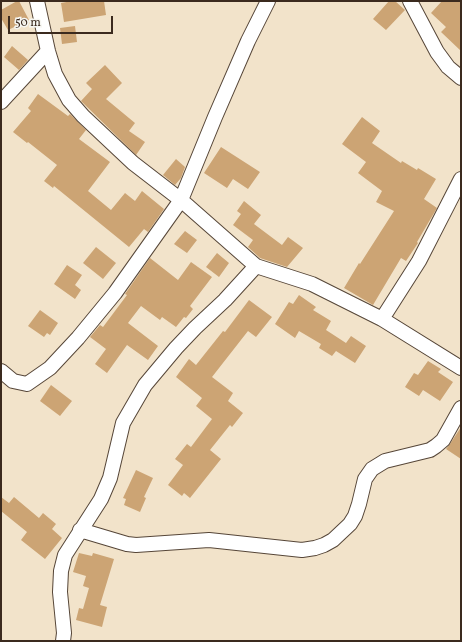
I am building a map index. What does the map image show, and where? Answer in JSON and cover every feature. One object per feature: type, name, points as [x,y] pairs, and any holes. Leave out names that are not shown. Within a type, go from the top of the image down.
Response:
[{"type":"street","points":[[37,1],[48,51],[55,74],[69,100],[83,116],[133,163],[181,200],[256,266],[312,284],[382,319],[461,368]]},
{"type":"street","points":[[1,371],[12,381],[27,384],[50,368],[78,338],[115,293],[181,200],[248,41],[268,1]]},
{"type":"street","points":[[410,1],[437,52],[448,67],[461,78]]},
{"type":"street","points":[[1,102],[48,51]]},
{"type":"street","points":[[382,319],[420,261],[461,179]]},
{"type":"street","points":[[63,641],[64,633],[60,592],[65,555],[101,499],[110,478],[123,423],[146,385],[195,328],[225,300],[256,266]]},
{"type":"street","points":[[80,530],[127,544],[136,545],[209,540],[302,550],[315,548],[333,540],[350,524],[355,516],[365,479],[372,469],[385,461],[430,450],[436,446],[442,440],[461,408]]},
{"type":"building","points":[[19,1],[29,20],[8,30],[1,18],[1,10]]},
{"type":"building","points":[[72,1],[104,1],[106,15],[64,22],[61,3]]},
{"type":"building","points":[[389,1],[395,1],[405,10],[386,30],[373,19]]},
{"type":"building","points":[[442,1],[461,1],[461,51],[441,32],[446,27],[431,13]]},
{"type":"building","points":[[75,26],[77,42],[62,44],[60,28]]},
{"type":"building","points":[[12,46],[28,60],[19,70],[4,57]]},
{"type":"building","points":[[105,65],[122,83],[106,99],[135,123],[129,131],[145,142],[136,155],[81,101],[92,89],[86,83]]},
{"type":"building","points":[[38,94],[68,116],[70,114],[86,130],[79,139],[110,162],[88,191],[111,210],[125,193],[135,201],[142,191],[164,209],[148,232],[144,229],[129,247],[54,186],[53,188],[44,181],[57,165],[13,132],[31,111],[28,108]]},
{"type":"building","points":[[362,117],[380,131],[372,143],[401,163],[402,161],[417,170],[418,168],[436,179],[424,199],[437,208],[417,242],[418,243],[406,261],[401,258],[373,305],[344,288],[394,211],[376,202],[382,191],[358,173],[366,162],[342,144]]},
{"type":"building","points":[[221,147],[260,172],[248,189],[233,179],[227,188],[204,173]]},
{"type":"building","points":[[176,159],[185,167],[181,178],[175,185],[163,175]]},
{"type":"building","points":[[244,201],[261,215],[254,224],[282,245],[288,237],[303,248],[287,267],[260,258],[248,247],[253,240],[233,225],[241,214],[237,211]]},
{"type":"building","points":[[185,231],[197,240],[187,253],[174,244]]},
{"type":"building","points":[[96,247],[116,263],[103,279],[83,263]]},
{"type":"building","points":[[217,253],[229,263],[219,277],[206,267]]},
{"type":"building","points":[[150,258],[178,280],[191,262],[212,277],[190,306],[193,309],[176,327],[162,317],[160,320],[141,306],[128,323],[158,346],[148,360],[127,345],[107,373],[95,364],[106,349],[90,337],[100,325],[103,327],[127,295],[125,294]]},
{"type":"building","points":[[67,265],[82,275],[75,285],[81,290],[75,299],[54,284]]},
{"type":"building","points":[[299,295],[316,307],[313,310],[331,321],[326,330],[346,343],[351,336],[366,346],[355,363],[336,351],[332,356],[319,348],[321,344],[299,331],[295,338],[275,324],[289,302],[293,304]]},
{"type":"building","points":[[249,300],[272,317],[256,337],[248,331],[212,377],[233,393],[228,401],[243,413],[232,427],[230,425],[210,450],[221,459],[190,498],[184,493],[182,496],[168,485],[183,465],[175,459],[187,444],[191,447],[212,419],[196,406],[202,398],[176,377],[189,359],[196,365],[223,331],[225,332]]},
{"type":"building","points":[[40,310],[58,323],[50,335],[47,333],[44,337],[28,326]]},
{"type":"building","points":[[428,361],[441,369],[438,372],[453,382],[440,401],[423,390],[419,396],[405,387],[414,373],[418,375]]},
{"type":"building","points":[[51,385],[72,401],[60,416],[40,401]]},
{"type":"building","points":[[461,427],[461,459],[446,449]]},
{"type":"building","points":[[136,470],[153,478],[144,497],[146,498],[140,512],[124,505],[126,499],[123,498]]},
{"type":"building","points":[[1,497],[9,503],[14,497],[39,518],[43,513],[56,524],[52,529],[62,538],[45,559],[21,540],[27,532],[1,511]]},
{"type":"building","points":[[79,553],[92,556],[93,553],[114,559],[100,605],[107,607],[102,627],[76,620],[79,608],[83,609],[89,588],[83,586],[86,576],[73,572]]}]
